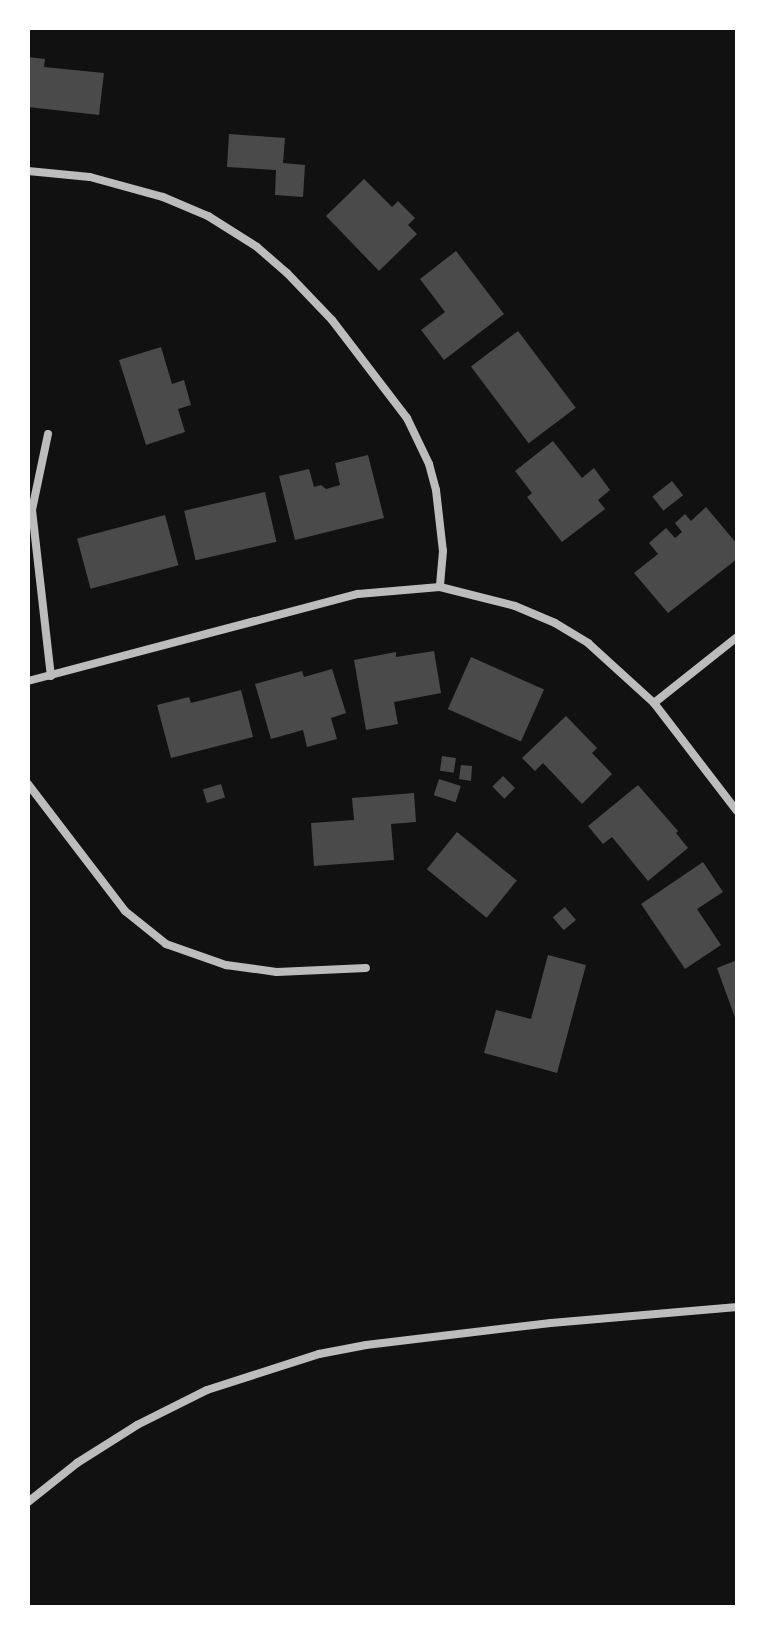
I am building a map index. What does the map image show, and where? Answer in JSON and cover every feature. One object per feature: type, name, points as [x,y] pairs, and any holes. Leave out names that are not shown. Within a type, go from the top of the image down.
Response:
[{"type":"street","points":[[28,171],[90,177],[163,197],[208,216],[257,247],[287,273],[332,320],[407,418],[429,464],[436,490],[443,551],[440,587]]},
{"type":"street","points":[[48,434],[32,510],[51,676]]},
{"type":"street","points":[[28,681],[358,594],[440,587],[515,606],[555,623],[607,658],[654,703],[737,811]]},
{"type":"street","points":[[654,703],[737,637]]},
{"type":"street","points":[[28,784],[125,911],[166,944],[226,965],[277,972],[366,968]]},
{"type":"street","points":[[28,1502],[77,1463],[137,1425],[207,1390],[319,1354],[366,1345],[551,1323],[737,1307]]},
{"type":"building","points":[[28,57],[45,59],[44,67],[104,73],[99,115],[28,107]]},
{"type":"building","points":[[229,134],[285,138],[283,163],[305,165],[303,197],[275,195],[276,170],[227,167]]},
{"type":"building","points":[[364,179],[392,207],[398,201],[415,218],[408,225],[417,234],[379,271],[326,216]]},
{"type":"building","points":[[456,251],[504,314],[444,360],[421,330],[445,312],[420,279]]},
{"type":"building","points":[[518,331],[576,408],[529,443],[471,367]]},
{"type":"building","points":[[161,347],[172,384],[184,380],[191,405],[178,409],[185,432],[146,445],[119,360]]},
{"type":"building","points":[[553,441],[582,478],[594,468],[610,490],[598,500],[605,509],[562,542],[527,497],[532,493],[515,471]]},
{"type":"building","points":[[368,455],[384,518],[295,540],[279,476],[309,469],[314,487],[321,485],[326,489],[340,485],[335,463]]},
{"type":"building","points":[[672,481],[683,495],[663,511],[652,496]]},
{"type":"building","points":[[265,492],[276,542],[196,560],[184,511]]},
{"type":"building","points":[[706,507],[737,544],[737,559],[668,613],[634,573],[658,554],[649,543],[666,528],[675,538],[682,532],[675,523],[685,514],[691,521]]},
{"type":"building","points":[[165,515],[178,565],[91,589],[77,539]]},
{"type":"building","points":[[434,651],[441,693],[394,702],[398,724],[366,730],[354,660],[396,652],[396,657]]},
{"type":"building","points":[[471,657],[544,690],[521,742],[448,709]]},
{"type":"building","points":[[332,669],[346,713],[331,718],[337,739],[307,747],[303,730],[271,739],[255,684],[302,671],[304,677]]},
{"type":"building","points":[[241,690],[253,737],[171,758],[157,705],[189,697],[191,703]]},
{"type":"building","points":[[566,716],[597,748],[592,753],[612,774],[582,804],[543,763],[535,771],[522,758]]},
{"type":"building","points":[[442,756],[456,758],[454,773],[440,771]]},
{"type":"building","points":[[461,765],[472,766],[471,781],[459,779]]},
{"type":"building","points":[[503,776],[515,788],[504,799],[492,787]]},
{"type":"building","points":[[439,779],[461,786],[456,802],[434,795]]},
{"type":"building","points":[[221,784],[225,797],[207,803],[203,790]]},
{"type":"building","points":[[638,785],[678,831],[676,833],[688,848],[648,881],[612,837],[603,844],[588,826]]},
{"type":"building","points":[[414,793],[416,822],[391,824],[394,860],[314,866],[311,823],[354,820],[352,798]]},
{"type":"building","points":[[457,832],[517,880],[487,918],[427,869]]},
{"type":"building","points":[[703,862],[723,892],[697,909],[721,945],[685,969],[641,904]]},
{"type":"building","points":[[565,907],[576,920],[564,930],[553,917]]},
{"type":"building","points":[[548,955],[586,965],[557,1073],[484,1053],[496,1010],[531,1019]]},
{"type":"building","points":[[737,960],[737,1023],[717,968]]}]
